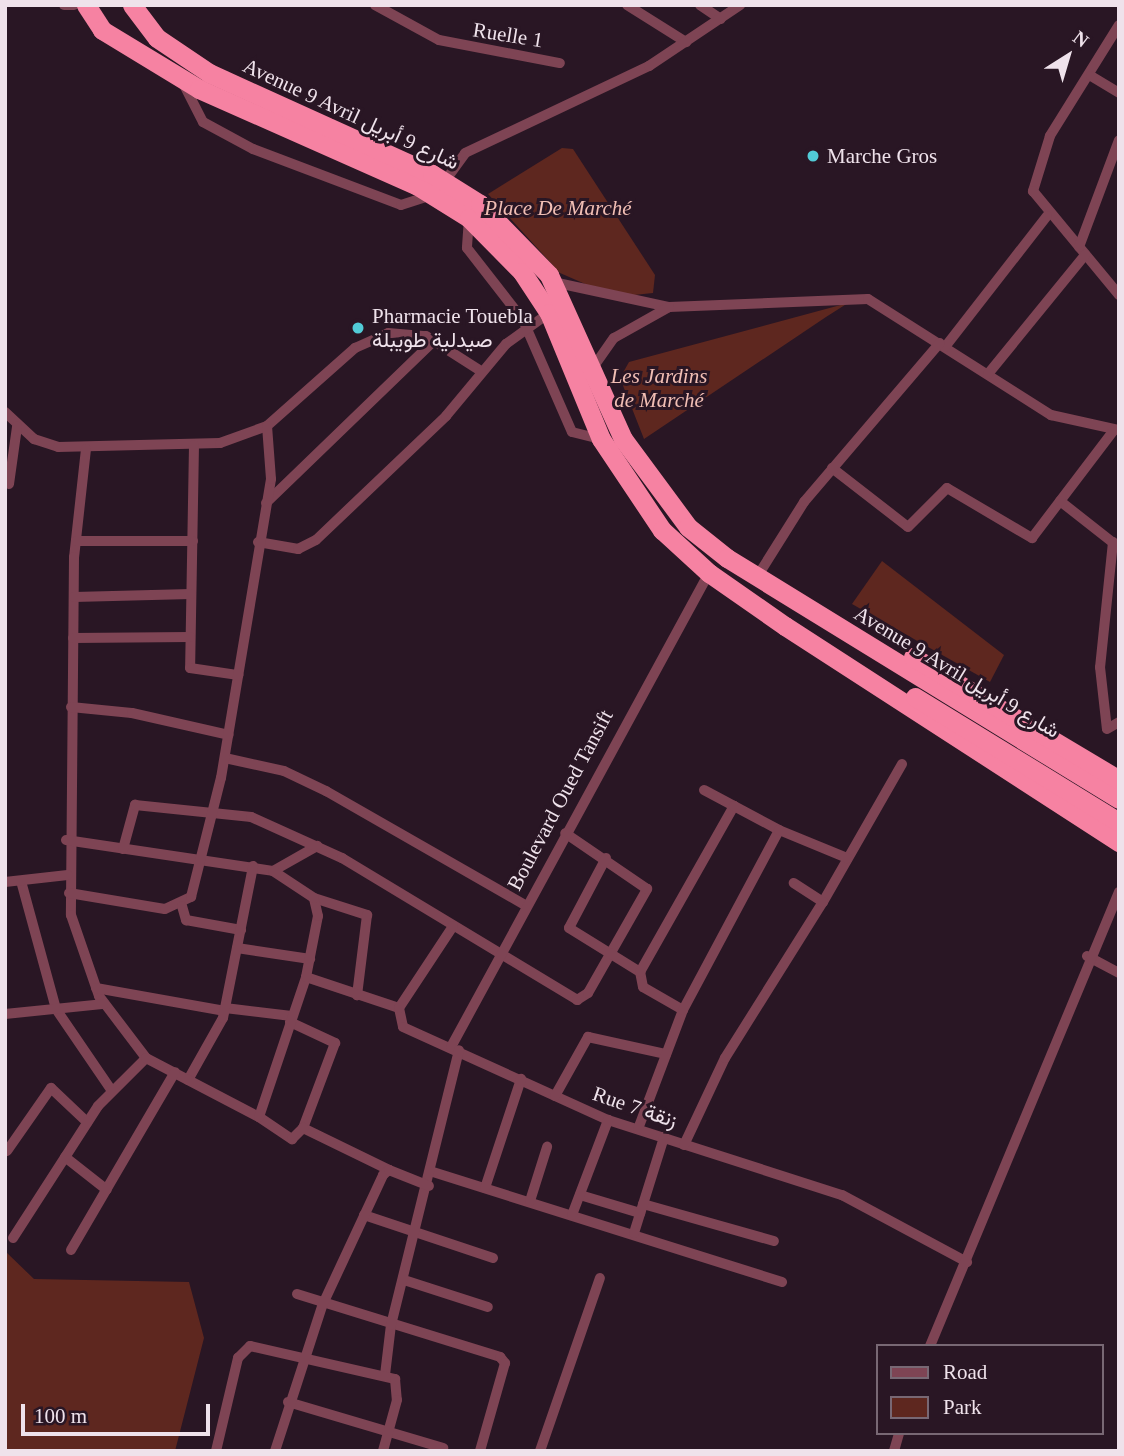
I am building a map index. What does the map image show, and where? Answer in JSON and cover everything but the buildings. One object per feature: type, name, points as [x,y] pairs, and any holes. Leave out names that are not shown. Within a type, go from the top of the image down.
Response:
[{"type":"highway","name":"Avenue 9 Avril شارع 9 أبريل","points":[[87,7],[97,26],[114,33],[181,80],[440,187],[522,272],[583,367],[646,476],[688,527],[764,581],[1119,799]]},
{"type":"highway","name":"Avenue 9 Avril شارع 9 أبريل","points":[[114,33],[129,26],[132,7]]},
{"type":"highway","name":"Avenue 9 Avril شارع 9 أبريل","points":[[132,7],[157,38],[209,73],[493,214],[548,274],[583,367],[601,439],[637,500],[709,573],[785,626],[1119,842]]},
{"type":"highway","name":"Avenue 9 Avril شارع 9 أبريل","points":[[764,581],[908,654],[1119,780]]},
{"type":"highway","name":"Avenue 9 Avril شارع 9 أبريل","points":[[785,626],[1031,764],[1119,822]]},
{"type":"street","points":[[64,5],[87,7]]},
{"type":"street","points":[[627,5],[686,42]]},
{"type":"street","points":[[700,5],[721,19]]},
{"type":"street","points":[[181,80],[203,122],[253,149],[401,205],[440,187],[465,153],[608,87],[686,42],[740,5]]},
{"type":"street","name":"Ruelle 1","points":[[376,6],[439,40],[560,63]]},
{"type":"street","points":[[1119,25],[1091,76],[1040,157],[1033,191],[1048,216],[1119,295]]},
{"type":"street","points":[[1091,76],[1119,93]]},
{"type":"street","points":[[988,374],[1082,251],[1119,140]]},
{"type":"street","points":[[764,581],[832,468],[942,345],[1048,216]]},
{"type":"street","points":[[469,218],[467,248],[527,327],[572,432],[601,439]]},
{"type":"street","points":[[548,274],[669,307],[853,296],[878,302],[1051,415],[1117,430],[1032,538],[947,488],[911,527],[832,468]]},
{"type":"street","points":[[583,367],[614,338],[669,307]]},
{"type":"street","points":[[258,542],[306,547],[446,416],[481,372],[527,327],[549,313]]},
{"type":"street","points":[[5,412],[17,427],[58,447],[86,449],[194,445],[244,438],[267,426],[364,342],[396,331],[434,341],[481,372]]},
{"type":"street","points":[[266,503],[434,341]]},
{"type":"street","points":[[241,930],[186,920],[182,906],[200,863],[225,758],[266,503],[271,463],[267,426]]},
{"type":"street","points":[[9,484],[17,427]]},
{"type":"street","points":[[194,445],[190,668],[238,675]]},
{"type":"street","points":[[86,449],[76,541],[66,840],[75,934],[96,988],[104,1004],[146,1058],[259,1117],[292,1139],[303,1128],[334,1043],[291,1019],[96,988]]},
{"type":"street","points":[[1060,502],[1116,544],[1100,667],[1107,729],[1119,722]]},
{"type":"street","points":[[76,541],[192,541]]},
{"type":"street","name":"Boulevard Oued Tansift","points":[[384,1375],[391,1325],[433,1172],[455,1049],[501,951],[709,573]]},
{"type":"street","points":[[74,597],[191,594]]},
{"type":"street","points":[[73,638],[190,637]]},
{"type":"street","points":[[71,707],[132,713],[229,735]]},
{"type":"street","points":[[225,758],[284,771],[326,791],[526,905]]},
{"type":"street","points":[[684,1145],[725,1058],[823,902],[902,764]]},
{"type":"street","points":[[704,790],[779,830],[847,858]]},
{"type":"street","points":[[123,849],[135,804],[251,817],[317,846],[501,951],[577,1000],[588,993],[648,889],[606,858],[565,833]]},
{"type":"street","points":[[683,1010],[643,987],[640,972],[734,806]]},
{"type":"street","points":[[638,1129],[683,1010],[779,830]]},
{"type":"street","points":[[66,840],[200,863],[253,866],[273,871],[314,898],[367,915],[357,995]]},
{"type":"street","points":[[273,871],[317,846]]},
{"type":"street","points":[[606,858],[569,928],[609,956],[640,972]]},
{"type":"street","points":[[188,1080],[225,1010],[253,866]]},
{"type":"street","points":[[5,881],[68,875]]},
{"type":"street","points":[[21,880],[55,1009],[112,1091]]},
{"type":"street","points":[[794,883],[823,902]]},
{"type":"street","points":[[931,1344],[967,1262],[1087,956],[1114,911],[1119,892]]},
{"type":"street","points":[[69,893],[182,906]]},
{"type":"street","points":[[259,1117],[306,977],[318,916],[314,898]]},
{"type":"street","points":[[306,977],[399,1008],[453,926]]},
{"type":"street","points":[[237,948],[310,959]]},
{"type":"street","points":[[1087,956],[1119,973]]},
{"type":"street","points":[[5,1014],[104,1004]]},
{"type":"street","name":"Rue 7 زنقة","points":[[399,1008],[403,1027],[608,1120],[842,1195],[967,1262]]},
{"type":"street","points":[[555,1096],[588,1037],[666,1054]]},
{"type":"street","points":[[13,1237],[87,1122],[112,1091],[146,1058]]},
{"type":"street","points":[[71,1250],[175,1072]]},
{"type":"street","points":[[485,1188],[521,1079]]},
{"type":"street","points":[[7,1151],[51,1088],[87,1122]]},
{"type":"street","points":[[572,1214],[608,1120]]},
{"type":"street","points":[[303,1128],[389,1170],[429,1186]]},
{"type":"street","points":[[634,1233],[664,1137]]},
{"type":"street","points":[[530,1201],[547,1147]]},
{"type":"street","points":[[65,1157],[107,1190]]},
{"type":"street","points":[[275,1451],[288,1402],[322,1306],[364,1215],[389,1170]]},
{"type":"street","points":[[433,1172],[634,1233],[782,1282]]},
{"type":"street","points":[[580,1195],[774,1241]]},
{"type":"street","points":[[364,1215],[493,1258]]},
{"type":"street","points":[[540,1451],[600,1278]]},
{"type":"street","points":[[404,1280],[488,1307]]},
{"type":"street","points":[[297,1294],[322,1306],[391,1325],[505,1363],[480,1451]]},
{"type":"street","points":[[216,1451],[241,1350],[384,1375],[398,1388],[383,1451]]},
{"type":"street","points":[[288,1402],[443,1448]]},
{"type":"green space","name":"Place De Marché","points":[[562,148],[573,149],[655,275],[653,293],[615,297],[560,273],[488,194]]},
{"type":"green space","name":"Les Jardins de Marché","points":[[848,303],[644,439],[620,378],[629,362]]},
{"type":"green space","points":[[882,561],[1004,655],[990,682],[852,604]]},
{"type":"green space","points":[[5,1251],[34,1279],[189,1282],[204,1338],[175,1451],[5,1451]]},
{"type":"place","name":"Marche Gros","points":[[813,156]]},
{"type":"place","name":"Pharmacie Touebla صيدلية طويبلة","points":[[358,328]]}]
